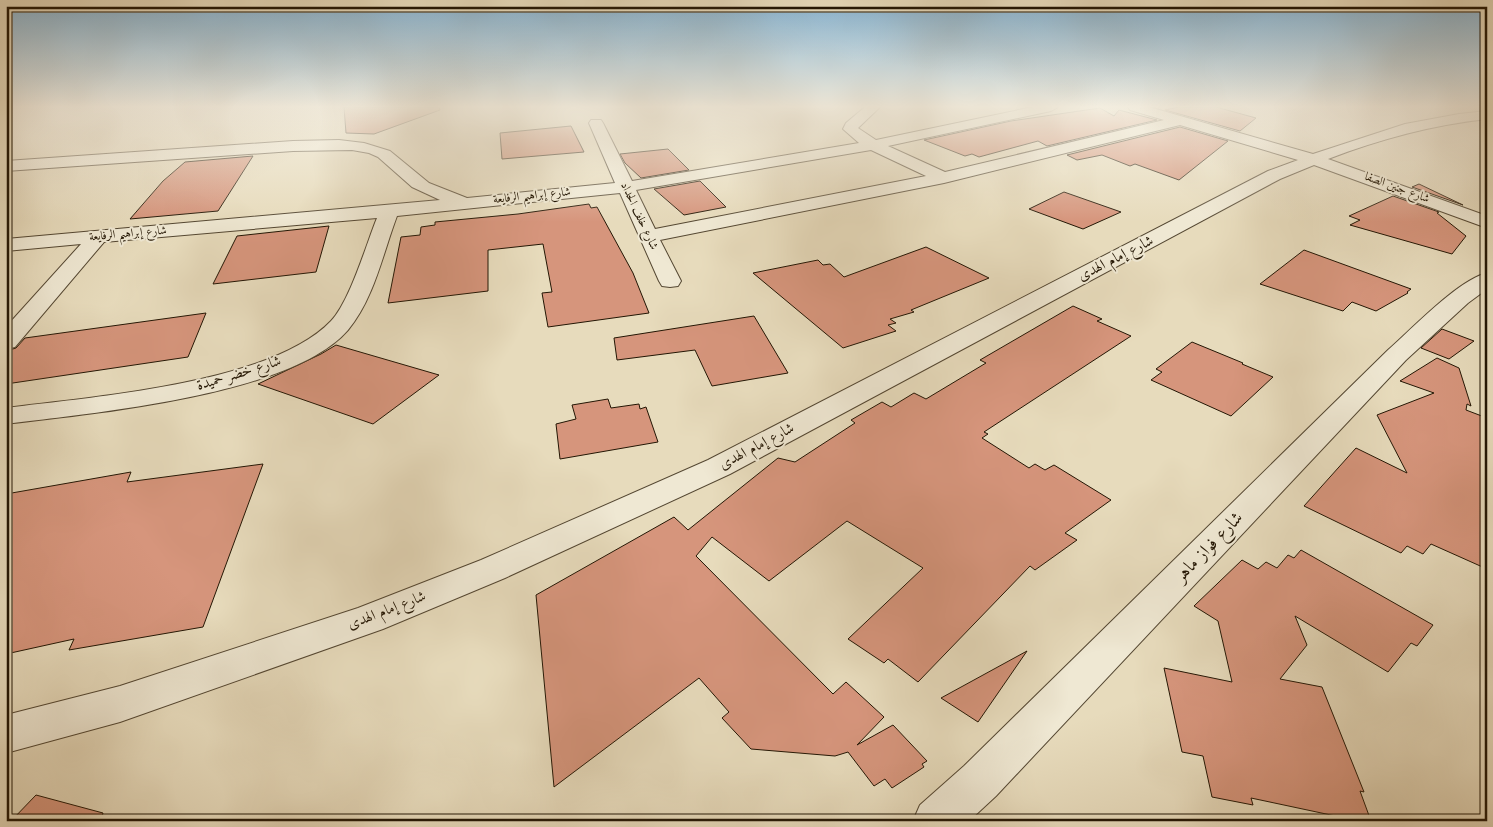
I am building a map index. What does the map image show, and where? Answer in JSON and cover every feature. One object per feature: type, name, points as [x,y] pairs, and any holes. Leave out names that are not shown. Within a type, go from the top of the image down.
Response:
[{"type":"street","points":[[6,166],[292,146],[364,148],[382,152],[396,162],[417,183],[435,193],[464,203]]},
{"type":"street","name":"شارع خلف الحداد","points":[[606,146],[670,281]]},
{"type":"street","name":"شارع إبراهيم الرفايعة","points":[[6,245],[389,211],[625,187],[864,146]]},
{"type":"street","points":[[876,146],[944,178]]},
{"type":"street","points":[[648,236],[799,208],[944,178],[1083,146]]},
{"type":"street","name":"شارع جنين الصفا","points":[[1268,146],[1313,159],[1487,222]]},
{"type":"street","name":"شارع إمام الهدى","points":[[6,734],[120,704],[370,619],[502,565],[719,467],[1274,175],[1350,146]]},
{"type":"street","name":"شارع خضر حميدة","points":[[6,416],[160,395],[228,380],[280,364],[316,346],[338,327],[352,305],[389,211]]},
{"type":"street","points":[[6,342],[98,237]]},
{"type":"street","name":"شارع فواز ماهر","points":[[936,821],[980,781],[1397,355],[1460,298],[1487,279]]},
{"type":"building","points":[[501,146],[581,146],[584,152],[502,159]]},
{"type":"building","points":[[938,146],[1021,146],[979,157],[972,154],[965,156]]},
{"type":"building","points":[[1105,146],[1222,146],[1179,180],[1135,164],[1130,166],[1102,155],[1077,160],[1067,155]]},
{"type":"building","points":[[668,149],[689,170],[641,178],[625,163],[620,154]]},
{"type":"building","points":[[253,156],[218,211],[130,219],[163,181],[185,162]]},
{"type":"building","points":[[700,181],[726,207],[684,215],[654,189]]},
{"type":"building","points":[[1419,184],[1463,205],[1412,187]]},
{"type":"building","points":[[1064,192],[1121,212],[1083,229],[1029,209]]},
{"type":"building","points":[[1393,196],[1439,212],[1437,213],[1466,236],[1452,254],[1350,225],[1360,220],[1349,216]]},
{"type":"building","points":[[589,204],[591,208],[597,207],[633,273],[649,313],[548,327],[542,293],[552,292],[543,244],[488,250],[488,291],[388,303],[401,237],[420,235],[421,227],[435,225],[435,222],[518,214]]},
{"type":"building","points":[[329,226],[316,272],[213,284],[237,236]]},
{"type":"building","points":[[926,247],[989,278],[911,310],[914,312],[890,319],[896,323],[888,325],[896,331],[843,348],[753,273],[818,260],[823,265],[830,264],[844,277]]},
{"type":"building","points":[[1304,250],[1411,289],[1408,293],[1376,311],[1352,302],[1343,311],[1260,284]]},
{"type":"building","points":[[1073,306],[1102,319],[1097,321],[1131,336],[984,432],[988,434],[982,438],[1029,468],[1035,464],[1045,470],[1054,465],[1111,500],[1065,533],[1077,540],[1035,570],[1030,566],[918,682],[888,659],[884,663],[848,639],[923,568],[847,521],[769,581],[712,537],[696,556],[833,694],[846,682],[884,717],[857,745],[893,725],[927,761],[922,764],[924,767],[892,788],[885,779],[874,786],[848,752],[835,756],[751,749],[722,718],[729,712],[699,678],[554,787],[536,595],[674,517],[688,530],[778,458],[795,462],[855,423],[851,420],[882,402],[891,407],[914,393],[926,399],[986,363],[980,360]]},
{"type":"building","points":[[206,313],[188,357],[6,384],[6,351],[16,348],[25,338]]},
{"type":"building","points":[[754,316],[788,373],[712,386],[695,350],[617,360],[614,338]]},
{"type":"building","points":[[1442,329],[1474,341],[1449,359],[1421,348]]},
{"type":"building","points":[[1192,342],[1273,377],[1231,416],[1151,380],[1162,372],[1156,369]]},
{"type":"building","points":[[336,345],[439,375],[373,424],[258,384]]},
{"type":"building","points":[[1437,358],[1459,368],[1471,406],[1467,404],[1466,410],[1487,418],[1487,569],[1431,544],[1423,554],[1407,546],[1401,553],[1304,506],[1356,448],[1407,473],[1377,415],[1434,393],[1400,381]]},
{"type":"building","points":[[608,399],[611,408],[639,404],[640,409],[646,407],[658,442],[560,459],[556,424],[576,419],[572,405]]},
{"type":"building","points":[[263,464],[203,627],[69,650],[74,639],[6,654],[6,494],[131,472],[127,482]]},
{"type":"building","points":[[1301,550],[1433,625],[1417,646],[1411,643],[1388,672],[1295,616],[1307,645],[1280,679],[1322,687],[1364,792],[1360,791],[1371,821],[1359,821],[1251,798],[1253,805],[1212,797],[1203,756],[1182,752],[1164,668],[1232,682],[1218,621],[1194,606],[1242,560],[1258,569],[1266,562],[1277,568],[1288,555],[1294,558]]},
{"type":"building","points":[[1027,651],[978,722],[941,698]]},
{"type":"building","points":[[36,795],[103,813],[101,821],[11,821]]}]
